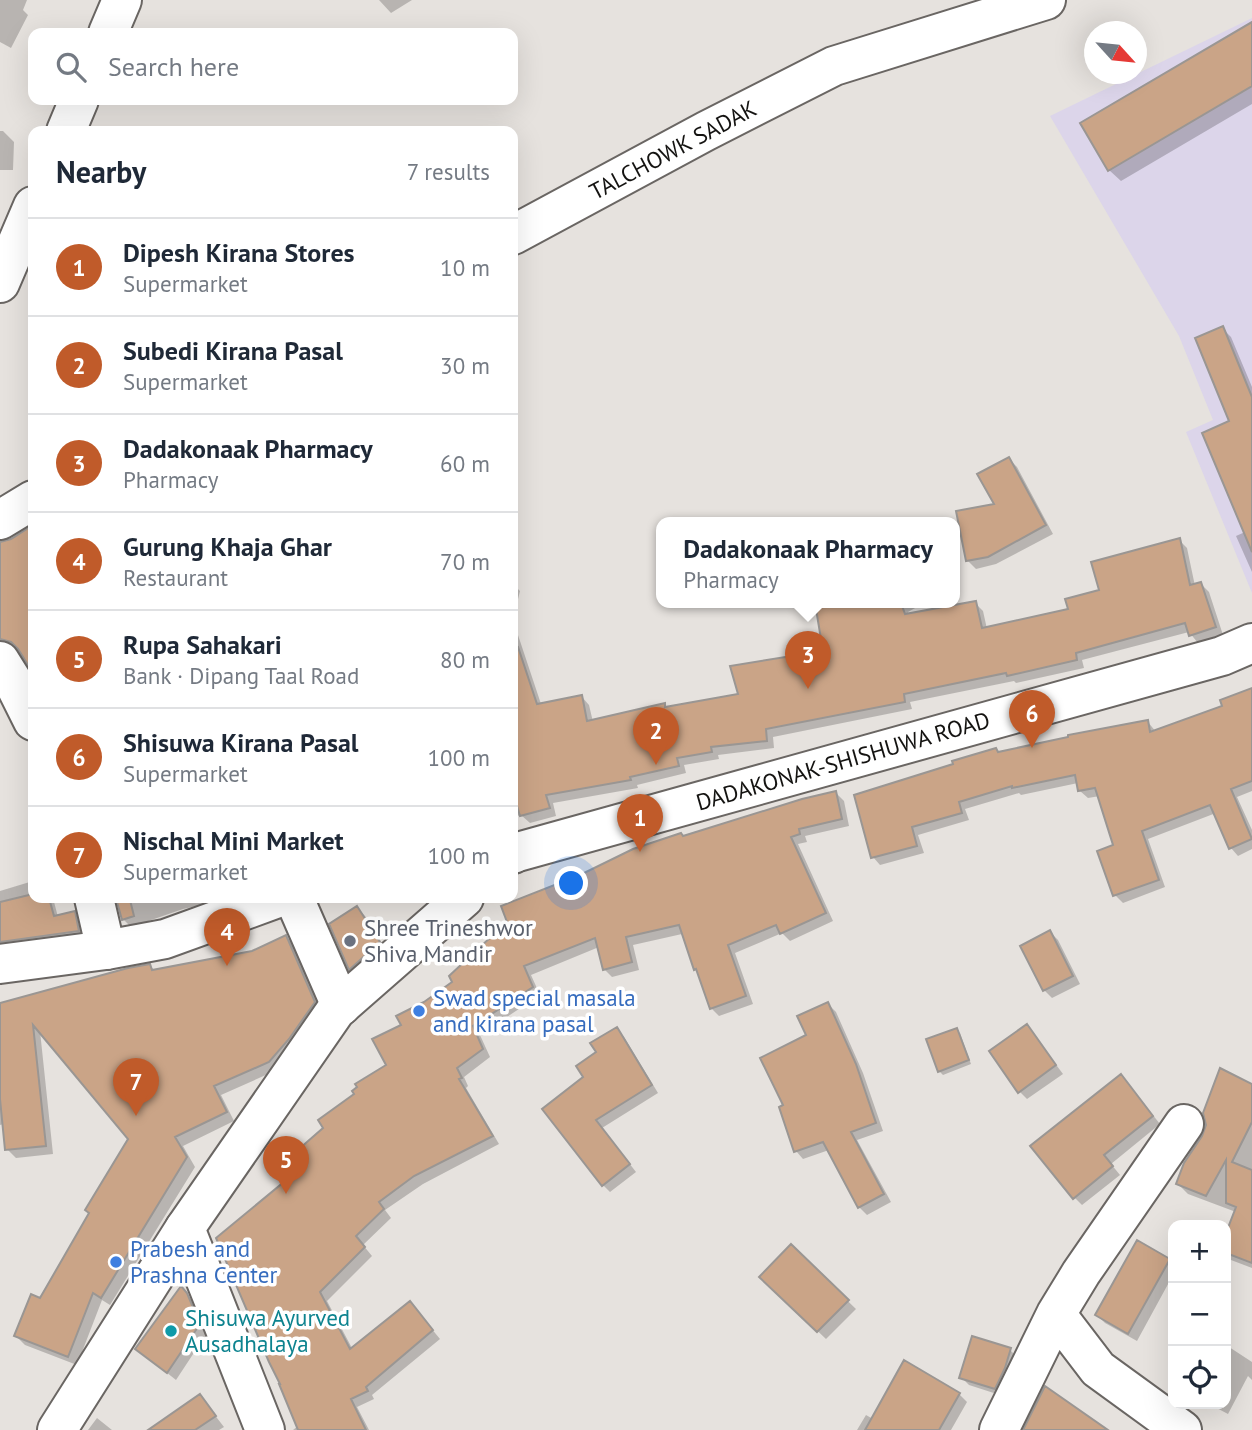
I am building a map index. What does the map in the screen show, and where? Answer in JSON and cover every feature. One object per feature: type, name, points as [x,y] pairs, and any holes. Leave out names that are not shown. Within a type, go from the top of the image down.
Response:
[{"type":"street","points":[[110,28],[122,0]]},
{"type":"street","points":[[518,207],[817,48],[957,0]]},
{"type":"street","name":"TALCHOWK SADAK","points":[[518,232],[834,66],[1046,0]]},
{"type":"street","points":[[68,126],[77,105]]},
{"type":"street","points":[[0,283],[28,218]]},
{"type":"street","points":[[0,495],[28,478]]},
{"type":"street","points":[[0,520],[28,502]]},
{"type":"street","name":"DADAKONAK-SHISHUWA ROAD","points":[[518,852],[1222,656],[1252,643]]},
{"type":"street","points":[[0,661],[28,711]]},
{"type":"street","points":[[95,903],[106,950]]},
{"type":"street","points":[[0,964],[165,939],[264,903]]},
{"type":"street","points":[[296,903],[341,1006]]},
{"type":"street","points":[[57,1430],[185,1228],[336,1010],[458,903]]},
{"type":"street","points":[[999,1430],[1056,1314],[1081,1273],[1184,1124]]},
{"type":"street","points":[[185,1228],[265,1430]]},
{"type":"street","points":[[1056,1314],[1098,1369],[1182,1430]]},
{"type":"shaded area","points":[[1252,18],[1252,593],[1186,432],[1213,420],[1179,336],[1050,116],[1116,84],[1147,84],[1147,69]]},
{"type":"building","points":[[1252,22],[1252,86],[1108,171],[1080,123]]},
{"type":"building","points":[[1223,326],[1252,397],[1252,552],[1202,433],[1229,421],[1195,338]]},
{"type":"building","points":[[1009,457],[1046,525],[988,557],[966,561],[960,517],[957,517],[956,511],[994,504],[977,474]]},
{"type":"building","points":[[28,528],[28,665],[11,642],[0,639],[0,542],[11,539]]},
{"type":"building","points":[[1180,538],[1190,585],[1201,582],[1216,627],[1189,636],[1185,623],[1076,653],[1077,660],[1007,676],[1006,673],[904,694],[905,702],[766,729],[767,741],[711,747],[712,752],[677,758],[679,766],[630,777],[631,780],[546,795],[550,808],[520,816],[518,647],[537,704],[582,695],[587,721],[665,703],[665,707],[738,694],[730,666],[823,651],[816,608],[903,608],[905,614],[938,608],[960,608],[960,604],[976,601],[982,628],[1068,609],[1065,599],[1099,590],[1091,562]]},
{"type":"building","points":[[1252,688],[1252,781],[1231,789],[1252,839],[1229,849],[1210,805],[1142,831],[1159,880],[1113,896],[1097,851],[1113,845],[1095,788],[1078,791],[1075,775],[1012,786],[959,802],[962,813],[912,827],[917,846],[871,858],[854,795],[996,748],[998,752],[1148,720],[1150,732],[1222,706],[1220,700]]},
{"type":"building","points":[[836,791],[842,819],[799,829],[800,834],[791,837],[826,913],[780,934],[776,925],[728,945],[746,996],[710,1009],[679,925],[626,937],[632,962],[603,970],[595,938],[524,966],[533,987],[473,1026],[483,1049],[457,1068],[462,1078],[459,1079],[493,1136],[414,1176],[379,1202],[384,1209],[356,1236],[365,1247],[320,1292],[350,1349],[410,1301],[433,1330],[366,1387],[368,1391],[351,1399],[366,1430],[298,1430],[216,1238],[302,1167],[292,1155],[323,1128],[318,1120],[354,1094],[352,1091],[357,1087],[355,1084],[386,1065],[372,1039],[401,1025],[396,1016],[424,1002],[452,982],[449,976],[507,922],[501,906],[518,903],[518,899],[580,875],[633,849]]},
{"type":"building","points":[[28,895],[28,903],[50,903],[54,916],[75,911],[79,931],[0,942],[0,902]]},
{"type":"building","points":[[117,903],[131,903],[134,916],[122,920]]},
{"type":"building","name":"Shree Trineshwor Shiva Mandir","points":[[357,906],[380,942],[349,970],[329,924]]},
{"type":"building","points":[[1050,930],[1073,976],[1043,991],[1020,946]]},
{"type":"building","points":[[286,935],[315,1002],[269,1062],[214,1086],[227,1112],[175,1137],[187,1157],[101,1298],[93,1293],[68,1357],[14,1336],[31,1294],[40,1298],[89,1213],[85,1210],[128,1139],[33,1025],[46,1146],[5,1150],[0,1099],[0,1003],[128,968],[150,964],[152,970],[252,951]]},
{"type":"building","points":[[828,1002],[856,1064],[876,1123],[851,1132],[884,1194],[858,1208],[823,1142],[794,1152],[779,1107],[783,1105],[760,1058],[806,1035],[797,1016]]},
{"type":"building","points":[[1027,1024],[1056,1065],[1018,1093],[989,1051]]},
{"type":"building","points":[[617,1027],[652,1085],[596,1120],[630,1164],[602,1186],[542,1109],[583,1077],[576,1066],[596,1052],[590,1043]]},
{"type":"building","points":[[957,1028],[969,1060],[938,1072],[926,1039]]},
{"type":"building","points":[[1220,1068],[1252,1084],[1252,1122],[1232,1162],[1252,1170],[1252,1263],[1231,1255],[1231,1220],[1236,1207],[1226,1203],[1226,1160],[1206,1196],[1176,1184],[1184,1163],[1202,1136],[1206,1125],[1203,1113]]},
{"type":"building","points":[[1121,1074],[1153,1116],[1104,1155],[1113,1166],[1073,1199],[1030,1146]]},
{"type":"building","points":[[1137,1240],[1168,1258],[1168,1263],[1128,1334],[1095,1315]]},
{"type":"building","points":[[791,1244],[849,1300],[817,1332],[759,1277]]},
{"type":"building","name":"Shisuwa Ayurved Ausadhalaya","points":[[181,1286],[187,1293],[200,1324],[167,1373],[135,1349]]},
{"type":"building","points":[[972,1336],[1011,1348],[995,1389],[959,1378]]},
{"type":"building","points":[[904,1360],[960,1393],[939,1430],[865,1430]]},
{"type":"building","points":[[1045,1386],[1108,1430],[1023,1430]]},
{"type":"building","points":[[200,1394],[216,1416],[195,1430],[148,1430]]},
{"type":"place","name":"Dadakonaak Pharmacy","points":[[808,689]]},
{"type":"place","name":"Shisuwa Kirana Pasal","points":[[1032,748]]},
{"type":"place","name":"Subedi Kirana Pasal","points":[[656,765]]},
{"type":"place","name":"Dipesh Kirana Stores","points":[[640,852]]},
{"type":"place","name":"Shree Trineshwor Shiva Mandir","points":[[350,941]]},
{"type":"place","name":"Gurung Khaja Ghar","points":[[227,966]]},
{"type":"place","name":"Swad special masala and kirana pasal","points":[[419,1011]]},
{"type":"place","name":"Nischal Mini Market","points":[[136,1116]]},
{"type":"place","name":"Rupa Sahakari","points":[[286,1194]]},
{"type":"place","name":"Prabesh and Prashna Center","points":[[116,1262]]},
{"type":"place","name":"Shisuwa Ayurved Ausadhalaya","points":[[171,1331]]}]
